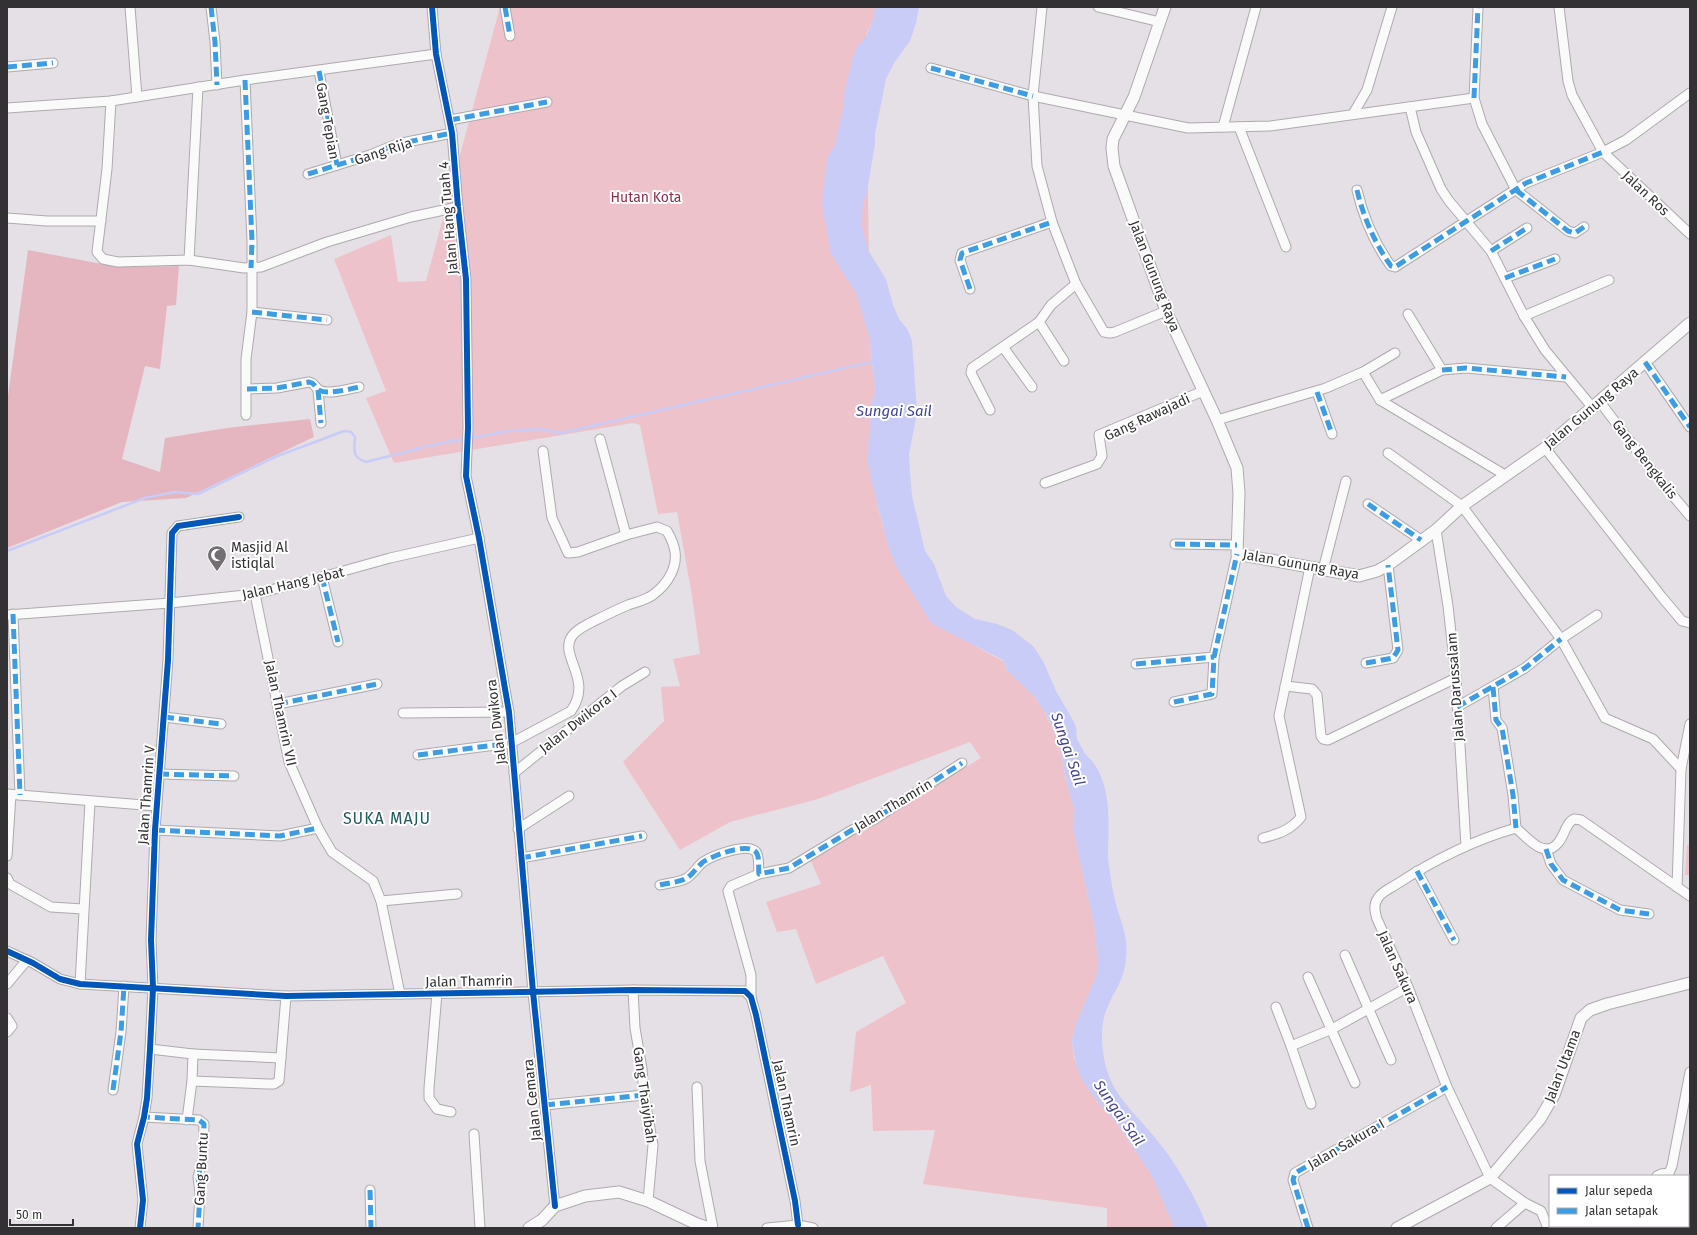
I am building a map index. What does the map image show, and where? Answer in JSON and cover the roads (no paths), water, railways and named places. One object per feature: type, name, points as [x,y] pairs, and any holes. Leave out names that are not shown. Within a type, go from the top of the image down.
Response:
[{"type":"street","points":[[130,7],[137,97]]},
{"type":"street","points":[[211,7],[215,42],[217,85]]},
{"type":"street","name":"Jalan Hang Tuah 4","points":[[432,7],[436,54],[452,133],[466,279],[468,428]]},
{"type":"street","points":[[505,7],[510,36]]},
{"type":"street","points":[[1042,7],[1033,96],[1037,166],[1052,222],[1076,284],[1104,332],[1115,332],[1166,311]]},
{"type":"street","points":[[1098,7],[1160,22]]},
{"type":"street","name":"Jalan Gunung Raya","points":[[1165,7],[1126,115],[1113,139],[1112,148],[1114,166],[1166,311],[1217,420],[1236,468],[1239,493],[1237,550],[1323,570],[1359,576],[1377,571],[1388,565],[1436,530],[1462,506],[1545,448],[1690,323]]},
{"type":"street","points":[[1223,127],[1256,7]]},
{"type":"street","points":[[1352,114],[1367,90],[1392,7]]},
{"type":"street","points":[[1478,7],[1474,98],[1482,124],[1516,190],[1568,231],[1575,234],[1584,227]]},
{"type":"street","name":"Jalan Ros","points":[[1559,7],[1568,81],[1572,95],[1603,152],[1690,234]]},
{"type":"street","points":[[7,108],[111,101],[245,80],[436,54]]},
{"type":"street","points":[[7,67],[53,63]]},
{"type":"street","points":[[931,68],[1033,96],[1188,128],[1270,126],[1474,98]]},
{"type":"street","name":"Gang Tepian","points":[[308,174],[338,165],[319,71]]},
{"type":"street","points":[[245,80],[252,241],[252,312],[246,360],[246,416]]},
{"type":"street","points":[[189,260],[198,88]]},
{"type":"street","points":[[1357,190],[1366,218],[1381,252],[1392,266],[1396,266],[1516,190],[1545,175],[1603,152],[1626,140],[1690,92]]},
{"type":"street","points":[[111,101],[107,169],[97,252],[103,259],[118,262],[189,260],[251,268],[261,266],[327,242],[411,217],[458,207]]},
{"type":"street","points":[[450,120],[547,102]]},
{"type":"street","name":"Gang Bengkalis","points":[[1410,107],[1416,132],[1441,189],[1491,251],[1524,316],[1545,350],[1566,377],[1596,405],[1690,516]]},
{"type":"street","points":[[1239,127],[1286,247]]},
{"type":"street","name":"Gang Rija","points":[[338,165],[370,155],[397,144],[452,133]]},
{"type":"street","points":[[7,218],[47,221],[101,221]]},
{"type":"street","points":[[970,289],[960,260],[962,253],[1052,222]]},
{"type":"street","points":[[1491,251],[1527,228]]},
{"type":"street","points":[[1506,278],[1555,259]]},
{"type":"street","points":[[1524,316],[1609,280]]},
{"type":"street","points":[[990,410],[970,370],[1039,322],[1051,305],[1076,284]]},
{"type":"street","points":[[252,312],[327,320]]},
{"type":"street","points":[[1408,314],[1442,370]]},
{"type":"street","points":[[1039,322],[1064,361]]},
{"type":"street","points":[[1003,347],[1032,387]]},
{"type":"street","points":[[1217,420],[1317,392],[1363,372],[1395,353]]},
{"type":"street","points":[[1645,362],[1690,427]]},
{"type":"street","points":[[1380,400],[1442,370],[1466,368],[1566,377]]},
{"type":"street","points":[[1363,372],[1380,400],[1505,475]]},
{"type":"street","points":[[247,389],[277,388],[309,382],[314,384],[318,390],[321,423]]},
{"type":"street","points":[[318,390],[323,392],[335,391],[359,386]]},
{"type":"street","name":"Gang Rawajadi","points":[[1045,483],[1097,464],[1102,456],[1099,435],[1203,391]]},
{"type":"street","points":[[1317,392],[1332,434]]},
{"type":"street","name":"Jalan Dwikora","points":[[468,428],[466,476],[479,538],[509,712],[533,992]]},
{"type":"street","points":[[600,439],[626,535]]},
{"type":"street","points":[[1545,448],[1661,596],[1682,621],[1690,622]]},
{"type":"street","points":[[418,755],[511,743],[563,717],[571,711],[576,704],[580,692],[580,682],[570,654],[569,644],[572,636],[580,629],[612,612],[652,596],[666,584],[675,566],[675,545],[667,531],[657,527],[626,535],[578,552],[568,553],[552,518],[543,451]]},
{"type":"street","points":[[1388,453],[1462,506],[1561,639],[1605,718],[1653,739],[1680,769]]},
{"type":"street","points":[[1323,570],[1346,481]]},
{"type":"street","points":[[1368,504],[1421,540]]},
{"type":"street","name":"Jalan Thamrin V","points":[[140,1228],[142,1200],[137,1144],[144,1118],[150,1049],[153,988],[151,940],[156,806],[168,660],[172,533],[175,527],[178,526],[239,517]]},
{"type":"street","name":"Jalan Darussalam","points":[[1436,530],[1448,606],[1456,678],[1466,846]]},
{"type":"street","name":"Jalan Hang Jebat","points":[[10,615],[170,603],[255,594],[322,578],[390,558],[479,538]]},
{"type":"street","points":[[1174,702],[1212,694],[1214,657],[1237,550],[1175,544]]},
{"type":"street","points":[[1366,663],[1393,658],[1398,650],[1388,565]]},
{"type":"street","points":[[1263,838],[1280,833],[1290,828],[1301,817],[1279,716],[1310,567]]},
{"type":"street","points":[[322,578],[338,642]]},
{"type":"street","name":"Jalan Thamrin VII","points":[[255,594],[289,762],[318,828],[332,852],[373,881],[381,901],[400,994]]},
{"type":"street","points":[[7,856],[13,795],[10,615]]},
{"type":"street","points":[[1457,707],[1525,668],[1561,639],[1597,615]]},
{"type":"street","points":[[1136,664],[1214,657]]},
{"type":"street","name":"Jalan Dwikora I","points":[[514,773],[622,686],[645,672]]},
{"type":"street","points":[[1285,686],[1312,689],[1315,691],[1317,695],[1321,736],[1323,739],[1328,740],[1456,678]]},
{"type":"street","points":[[278,704],[377,684]]},
{"type":"street","points":[[1493,687],[1496,720],[1502,728],[1506,752],[1513,796],[1516,828],[1540,848],[1546,849],[1558,843],[1571,820],[1581,820],[1690,896]]},
{"type":"street","points":[[403,713],[509,712]]},
{"type":"street","points":[[164,717],[221,724]]},
{"type":"street","points":[[1677,887],[1680,769],[1690,724]]},
{"type":"street","name":"Jalan Thamrin","points":[[798,1225],[795,1201],[751,996],[751,975],[728,891],[731,886],[759,874],[789,868],[852,830],[873,820],[962,763]]},
{"type":"street","points":[[159,774],[234,776]]},
{"type":"street","points":[[13,795],[156,806]]},
{"type":"street","points":[[518,830],[569,796]]},
{"type":"street","points":[[80,984],[90,802]]},
{"type":"street","points":[[155,830],[280,836],[318,828]]},
{"type":"street","name":"Jalan Sakura","points":[[1490,1178],[1447,1087],[1408,987],[1377,919],[1374,909],[1378,897],[1417,871],[1466,846],[1492,835],[1516,828]]},
{"type":"street","points":[[521,858],[642,836]]},
{"type":"street","points":[[1546,849],[1551,864],[1563,880],[1620,910],[1649,914]]},
{"type":"street","points":[[660,885],[687,878],[709,858],[731,850],[754,850],[757,854],[759,874]]},
{"type":"street","points":[[1417,871],[1454,940]]},
{"type":"street","points":[[7,878],[10,884],[51,907],[83,909]]},
{"type":"street","points":[[381,901],[457,894]]},
{"type":"street","name":"Jalan Thamrin","points":[[7,951],[27,960],[60,979],[80,984],[286,996],[633,990],[745,991],[751,996]]},
{"type":"street","points":[[1345,955],[1391,1060]]},
{"type":"street","points":[[7,984],[27,960]]},
{"type":"street","points":[[1308,976],[1355,1084]]},
{"type":"street","name":"Jalan Utama","points":[[1397,1228],[1490,1178],[1540,1119],[1554,1095],[1581,1018],[1590,1010],[1607,1004],[1690,983]]},
{"type":"street","points":[[113,1090],[121,1032],[124,986]]},
{"type":"street","points":[[1291,1046],[1332,1029],[1408,987]]},
{"type":"street","name":"Gang Thaiyibah","points":[[633,990],[635,1028],[642,1069],[644,1095],[653,1145],[648,1201]]},
{"type":"street","name":"Jalan Cemara","points":[[533,992],[555,1206]]},
{"type":"street","points":[[437,993],[431,1051],[429,1098],[437,1109],[451,1112]]},
{"type":"street","points":[[192,1081],[274,1084],[279,1081],[286,996]]},
{"type":"street","points":[[1276,1007],[1311,1104]]},
{"type":"street","points":[[7,1018],[12,1026],[7,1032]]},
{"type":"street","points":[[150,1049],[193,1054],[282,1058]]},
{"type":"street","points":[[188,1120],[193,1054]]},
{"type":"street","points":[[1659,1175],[1668,1173],[1672,1166],[1690,1072]]},
{"type":"street","points":[[529,1228],[542,1224],[555,1206],[585,1196],[619,1192],[648,1201],[697,1224],[711,1228],[700,1161],[697,1087]]},
{"type":"street","name":"Jalan Sakura I","points":[[1308,1228],[1292,1180],[1295,1173],[1447,1087]]},
{"type":"street","points":[[545,1105],[644,1095]]},
{"type":"street","name":"Gang Buntu","points":[[144,1118],[199,1120],[204,1124],[203,1160],[198,1177],[200,1193],[198,1228]]},
{"type":"street","points":[[474,1134],[480,1228]]},
{"type":"street","points":[[1490,1178],[1525,1203],[1541,1211],[1548,1228]]},
{"type":"street","points":[[370,1190],[371,1228]]},
{"type":"street","points":[[1496,1228],[1525,1203]]},
{"type":"street","points":[[768,1228],[798,1225],[813,1228]]},
{"type":"water","name":"Sungai Sail","points":[[875,7],[919,7],[910,41],[894,63],[886,79],[875,134],[875,144],[861,223],[868,250],[886,279],[893,305],[899,319],[908,330],[912,341],[917,413],[909,454],[910,472],[912,496],[925,551],[934,564],[946,596],[956,607],[975,619],[997,624],[1012,630],[1033,646],[1043,661],[1056,691],[1075,724],[1078,741],[1084,752],[1096,766],[1101,777],[1106,791],[1108,810],[1109,870],[1115,900],[1126,940],[1125,966],[1119,984],[1105,1012],[1102,1026],[1102,1041],[1105,1063],[1114,1086],[1120,1096],[1160,1144],[1180,1173],[1208,1228],[1175,1228],[1151,1174],[1118,1125],[1082,1080],[1076,1065],[1072,1042],[1075,1026],[1097,974],[1098,960],[1095,929],[1073,829],[1074,808],[1066,780],[1059,742],[1048,718],[1035,697],[1008,671],[1003,660],[931,623],[897,568],[888,546],[867,460],[872,403],[875,390],[869,336],[856,293],[831,254],[822,203],[827,158],[835,145],[843,107],[844,94],[853,56],[858,45],[864,40],[873,20]]},
{"type":"waterway","points":[[7,551],[145,498],[175,492],[198,494],[275,457],[344,431],[351,432],[355,437],[354,446],[356,456],[366,462],[437,444],[509,431],[540,429],[561,433],[875,361]]},
{"type":"place","name":"Masjid Al istiqlal","points":[[217,572]]},
{"type":"district","name":"SUKA MAJU","points":[[387,818]]},
{"type":"park label","name":"Hutan Kota","points":[[646,197]]}]
